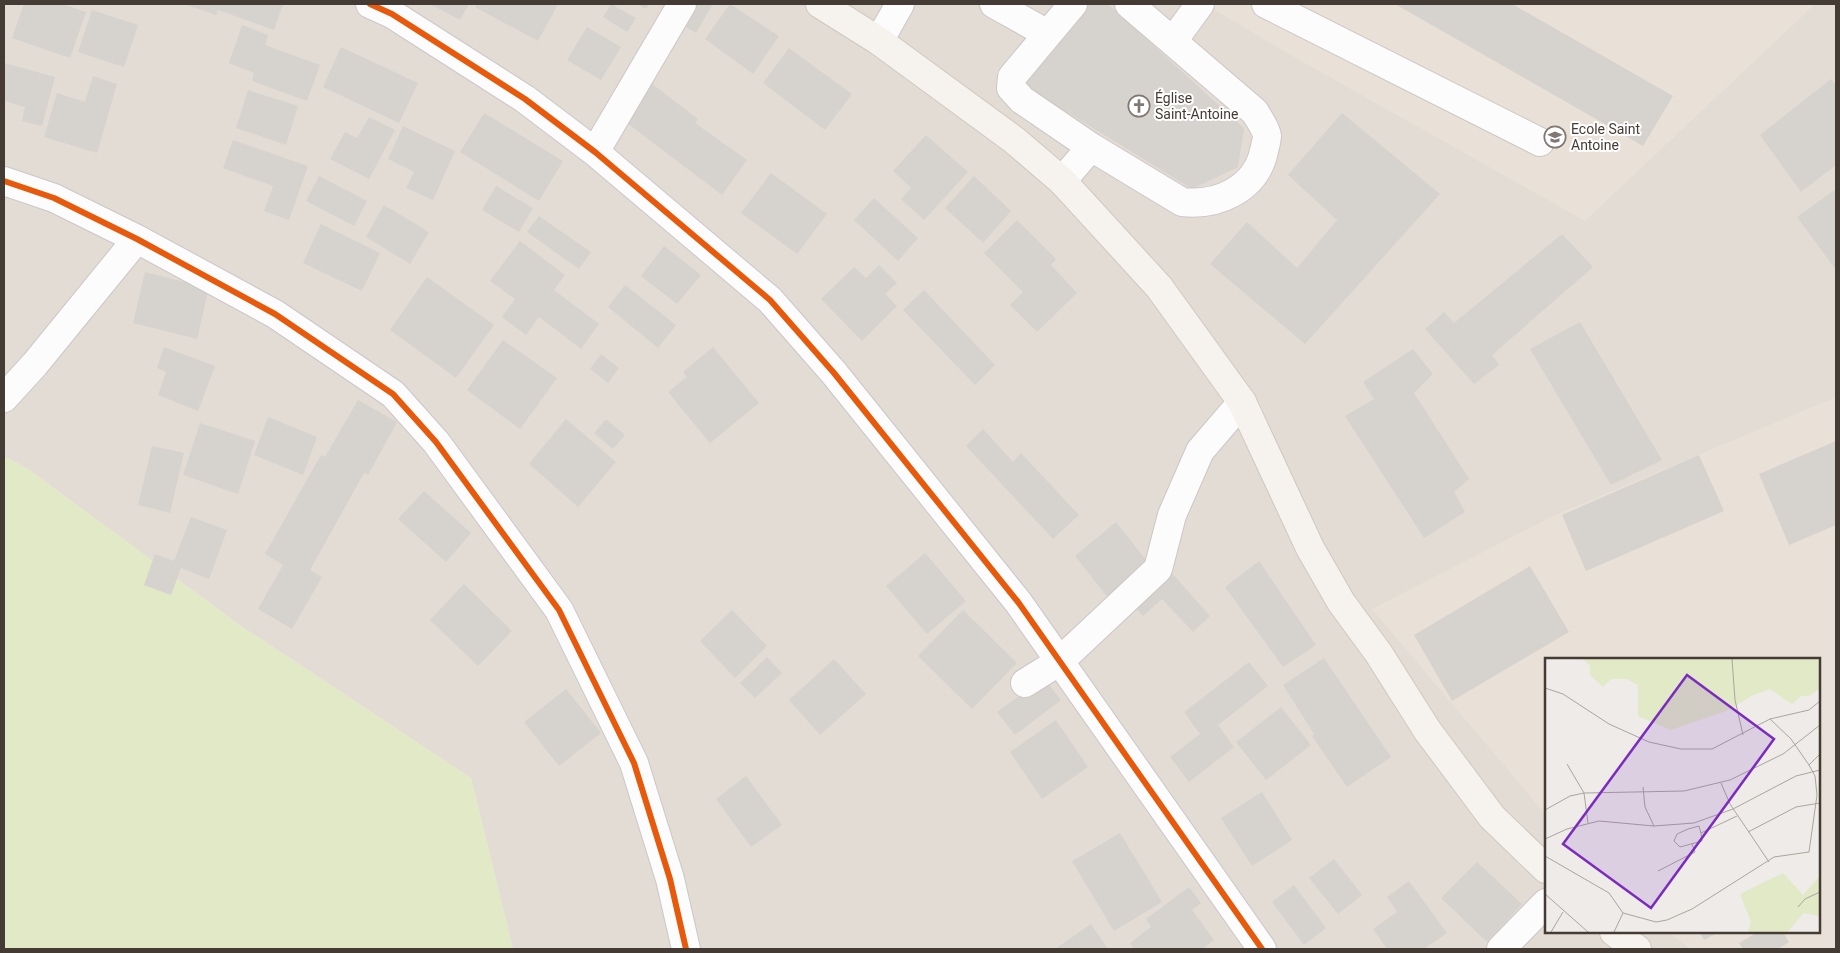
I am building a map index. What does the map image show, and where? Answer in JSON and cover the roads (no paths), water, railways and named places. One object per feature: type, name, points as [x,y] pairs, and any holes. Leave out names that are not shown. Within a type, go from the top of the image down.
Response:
[{"type":"main road","points":[[820,4],[880,41],[977,110],[1062,182],[1159,286],[1242,402],[1310,548],[1341,602],[1379,654],[1427,730],[1492,817],[1545,868]]},
{"type":"main road","points":[[1615,933],[1637,949]]},
{"type":"street","points":[[370,4],[392,14],[525,99],[595,152],[770,300],[834,373],[1018,602],[1184,841],[1262,949]]},
{"type":"street","points":[[595,152],[682,4]]},
{"type":"street","points":[[880,41],[900,4]]},
{"type":"street","points":[[994,4],[1048,34]]},
{"type":"street","points":[[1072,4],[1012,76],[1011,88],[1022,100],[1091,147],[1182,202],[1200,204],[1219,200],[1248,184],[1262,163],[1267,135],[1255,112],[1129,4]]},
{"type":"street","points":[[1173,41],[1200,4]]},
{"type":"street","points":[[1266,4],[1540,142]]},
{"type":"street","points":[[1062,182],[1091,147]]},
{"type":"street","points":[[4,181],[54,198],[137,239],[275,314],[393,394],[436,442],[559,610],[634,763],[670,879],[686,949]]},
{"type":"street","points":[[4,398],[36,364],[137,239]]},
{"type":"street","points":[[1025,682],[1060,661],[1158,569],[1172,515],[1200,451],[1242,402]]},
{"type":"street","points":[[1501,949],[1545,904]]},
{"type":"place","name":"Église Saint-Antoine","points":[[1139,106]]},
{"type":"place","name":"Ecole Saint Antoine","points":[[1555,137]]}]
